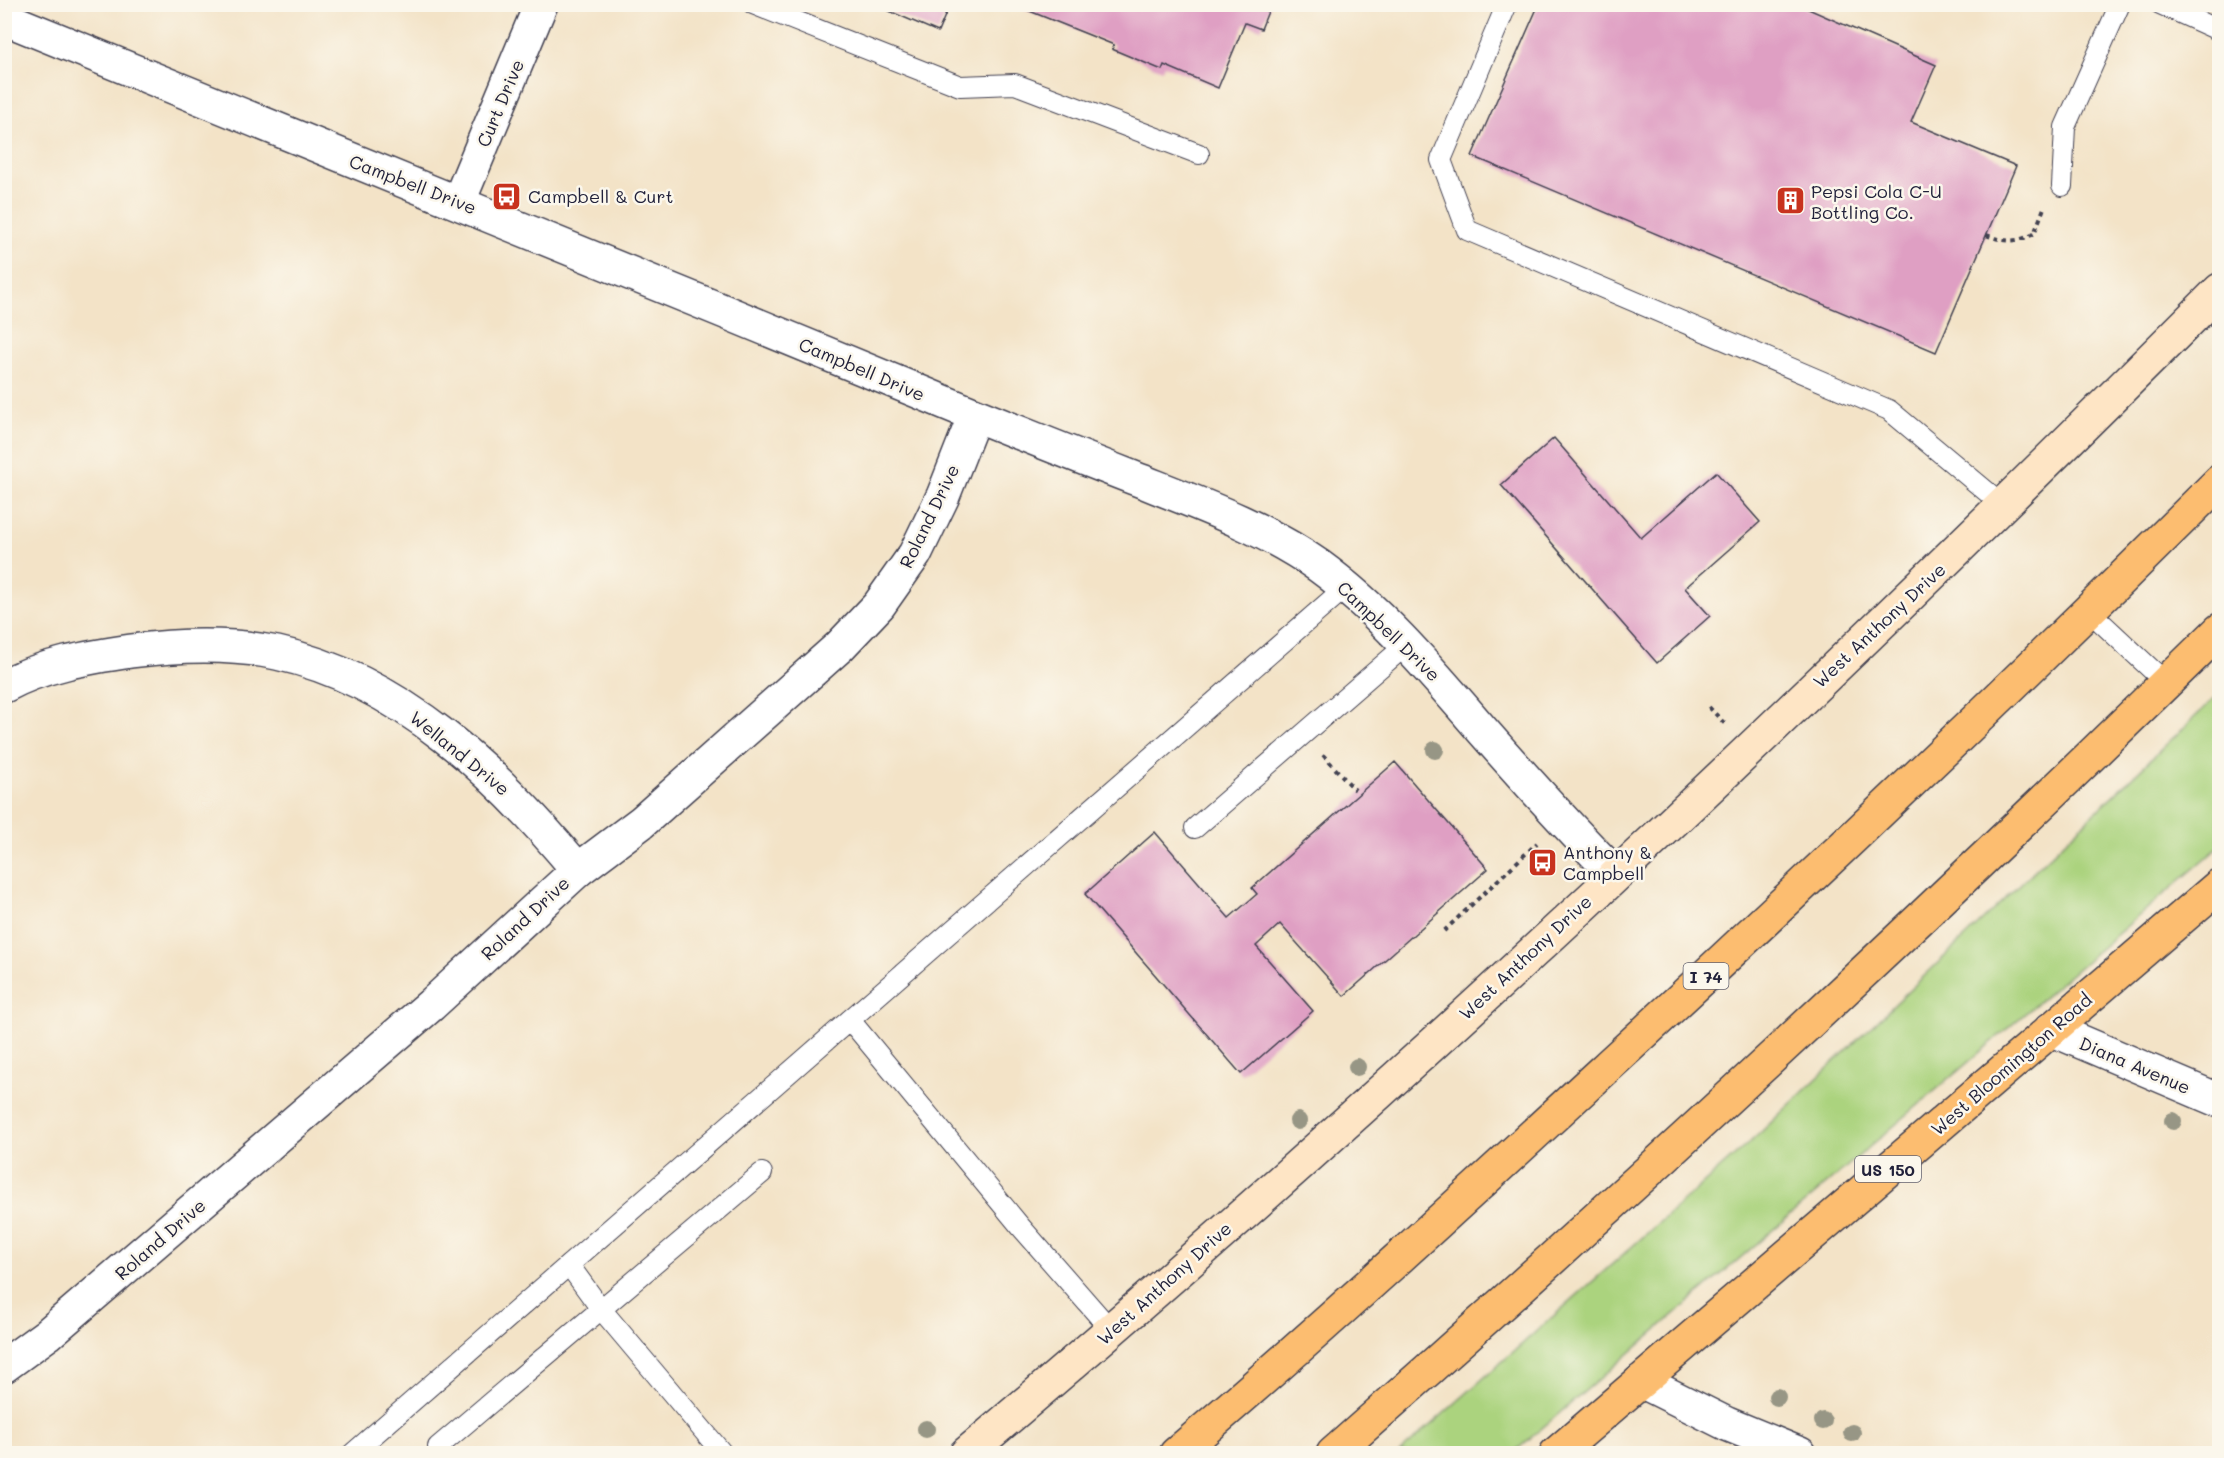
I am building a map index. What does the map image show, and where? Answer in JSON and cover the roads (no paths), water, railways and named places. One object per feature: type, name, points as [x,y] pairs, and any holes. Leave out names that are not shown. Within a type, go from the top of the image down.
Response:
[{"type":"main road","name":"I 74","points":[[1176,1454],[1495,1171],[1818,872],[2089,611],[2220,481]]},
{"type":"main road","points":[[1333,1454],[1541,1271],[1861,976],[2220,630]]},
{"type":"main road","name":"West Bloomington Road","points":[[1556,1454],[2220,885]]},
{"type":"street","name":"Curt Drive","points":[[459,201],[542,4]]},
{"type":"street","name":"Campbell Drive","points":[[4,18],[339,156],[459,201],[975,415],[1206,506],[1304,557],[1346,587],[1406,645],[1562,820],[1615,874]]},
{"type":"street","name":"West Anthony Drive","points":[[966,1454],[1111,1330],[1360,1109],[1615,874],[2004,506],[2220,290]]},
{"type":"street","name":"Roland Drive","points":[[4,1366],[48,1335],[431,1005],[578,870],[642,822],[840,646],[879,605],[915,554],[943,496],[975,415]]},
{"type":"street","name":"Welland Drive","points":[[8,678],[101,655],[161,647],[211,646],[275,652],[318,665],[367,686],[424,720],[491,774],[536,819],[578,870]]},
{"type":"street","name":"Diana Avenue","points":[[2051,1029],[2220,1101]]},
{"type":"street","points":[[1641,1381],[1697,1410],[1800,1454]]},
{"type":"lane","points":[[753,4],[960,86],[1015,84],[1198,153]]},
{"type":"lane","points":[[1507,4],[1441,160],[1467,230],[1889,410],[2004,506]]},
{"type":"lane","points":[[2062,186],[2065,127],[2120,4]]},
{"type":"lane","points":[[2160,4],[2220,31]]},
{"type":"lane","points":[[352,1454],[1346,587]]},
{"type":"lane","points":[[2089,611],[2166,683]]},
{"type":"lane","points":[[1195,828],[1406,645]]},
{"type":"lane","points":[[850,1020],[1020,1226],[1111,1330]]},
{"type":"lane","points":[[438,1447],[762,1173]]},
{"type":"lane","points":[[569,1265],[601,1309],[723,1454]]},
{"type":"place","name":"Campbell & Curt","points":[[507,196]]},
{"type":"place","name":"Pepsi Cola C-U Bottling Co.","points":[[1790,201]]},
{"type":"place","name":"Anthony & Campbell","points":[[1542,862]]}]
